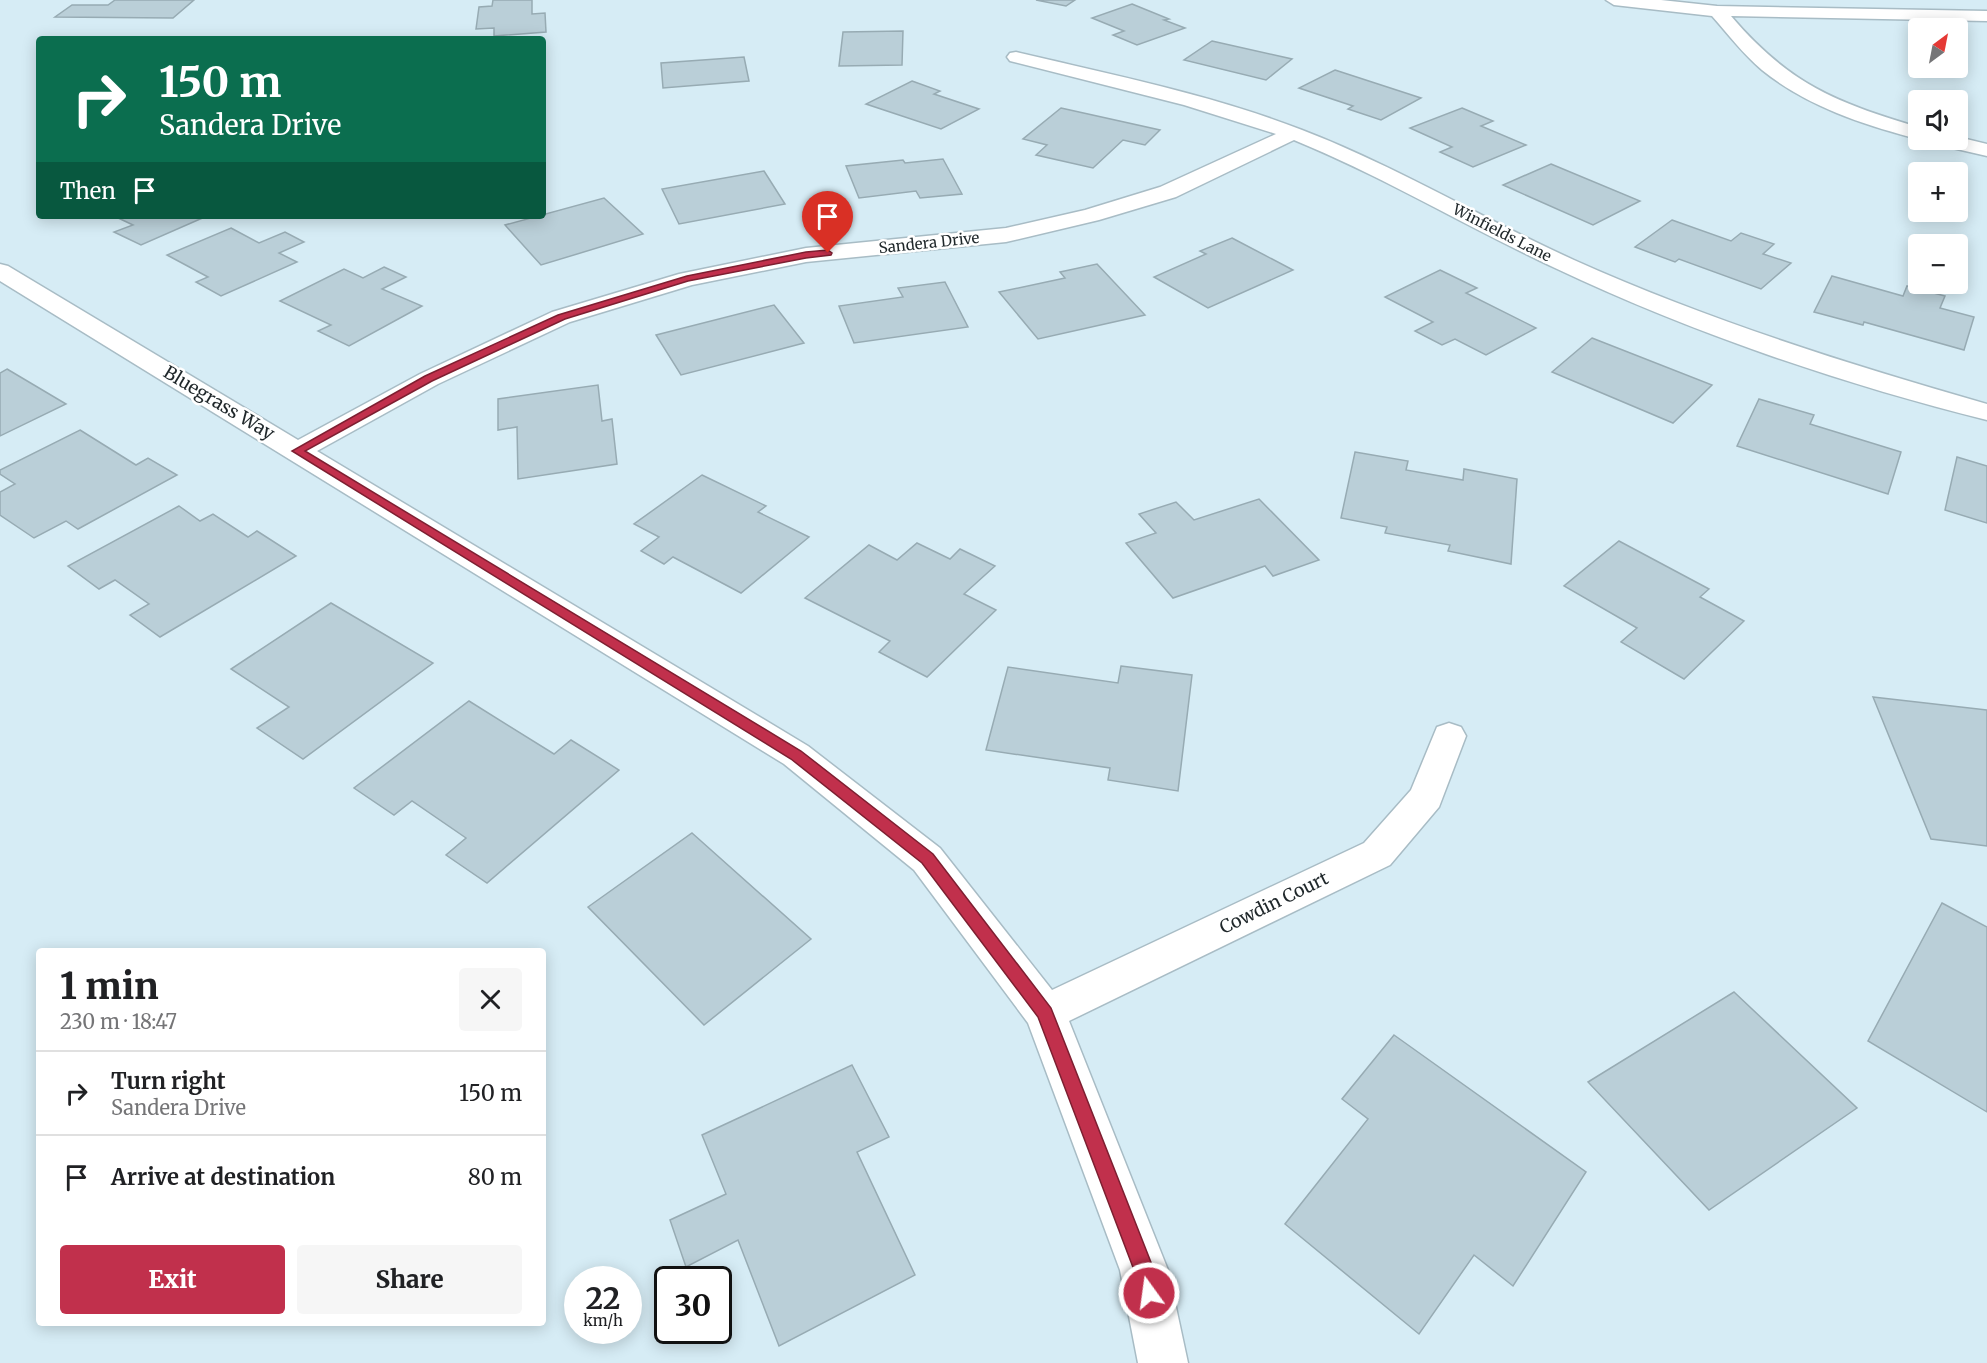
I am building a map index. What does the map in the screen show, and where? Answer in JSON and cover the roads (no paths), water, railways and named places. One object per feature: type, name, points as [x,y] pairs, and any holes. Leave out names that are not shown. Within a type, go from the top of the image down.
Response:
[{"type":"street","points":[[1614,0],[1717,11],[1987,16]]},
{"type":"street","points":[[1717,11],[1740,38],[1772,69],[1810,94],[1874,120],[1908,130]]},
{"type":"street","name":"Winfields Lane","points":[[1016,57],[1221,108],[1293,133],[1361,161],[1565,265],[1714,327],[1987,412]]},
{"type":"street","name":"Sandera Drive","points":[[297,451],[429,378],[561,317],[687,279],[806,255],[1006,235],[1091,216],[1168,192],[1293,133]]},
{"type":"street","points":[[1968,146],[1987,150]]},
{"type":"street","name":"Bluegrass Way","points":[[0,271],[796,755],[927,859],[1045,1013],[1144,1270],[1163,1363]]},
{"type":"street","name":"Cowdin Court","points":[[1045,1013],[1377,854],[1426,797],[1449,736]]}]
